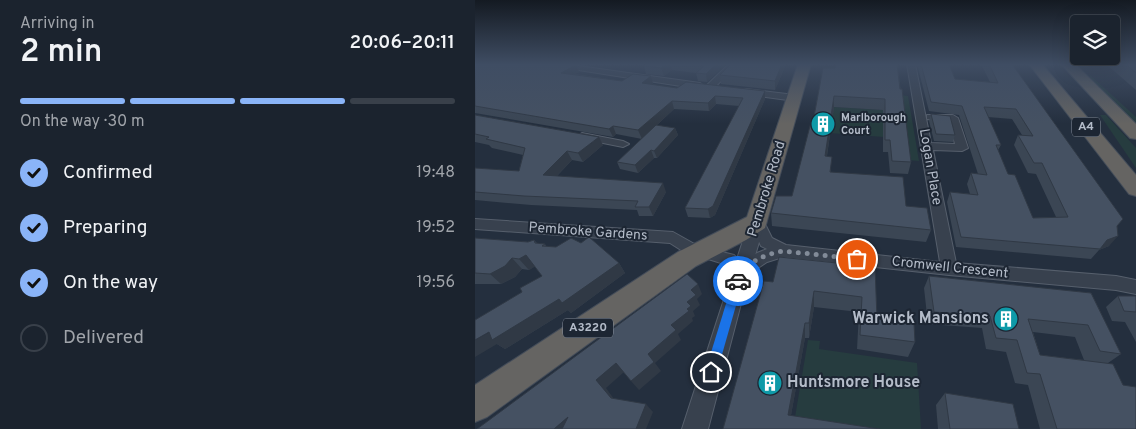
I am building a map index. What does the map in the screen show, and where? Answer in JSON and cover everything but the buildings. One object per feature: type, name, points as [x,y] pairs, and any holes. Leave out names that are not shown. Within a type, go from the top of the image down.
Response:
[{"type":"highway","name":"Pembroke Road","points":[[757,222],[799,84]]},
{"type":"highway","name":"A4","points":[[1051,84],[1136,188]]},
{"type":"highway","points":[[1067,84],[1090,111],[1136,188]]},
{"type":"highway","name":"A4","points":[[1087,84],[1136,134]]},
{"type":"highway","name":"A3220","points":[[475,405],[698,252],[738,234],[757,222]]},
{"type":"street","points":[[687,84],[714,88],[717,84]]},
{"type":"street","name":"Logan Place","points":[[915,84],[949,269]]},
{"type":"street","points":[[738,91],[795,98]]},
{"type":"street","points":[[921,116],[953,118],[963,148],[926,146]]},
{"type":"street","points":[[570,134],[623,144]]},
{"type":"street","points":[[757,222],[766,242],[783,251]]},
{"type":"street","name":"Pembroke Road","points":[[695,429],[757,222]]},
{"type":"street","name":"Pembroke Gardens","points":[[475,224],[673,238],[698,252],[729,259],[741,272]]},
{"type":"street","name":"Cromwell Crescent","points":[[741,272],[761,257],[783,251],[949,269],[1116,283],[1136,287]]},
{"type":"street","name":"Cromwell Crescent","points":[[1116,283],[1136,280]]},
{"type":"green space","points":[[1096,84],[1100,84],[1136,117],[1136,124]]},
{"type":"green space","points":[[900,95],[908,96],[919,161],[907,160],[884,137],[829,133],[834,107],[884,110]]},
{"type":"green space","points":[[1100,115],[1106,115],[1136,148],[1136,168]]},
{"type":"green space","points":[[808,340],[820,341],[819,349],[917,363],[921,429],[793,429]]},
{"type":"way so far","points":[[738,281],[741,272],[748,266],[761,257],[775,252],[783,251],[857,259]]},
{"type":"place","name":"Marlborough Court","points":[[823,124]]},
{"type":"place","name":"Warwick Mansions","points":[[1006,319]]},
{"type":"place","name":"Huntsmore House","points":[[770,383]]},
{"type":"route","points":[[711,372],[738,281]]}]
